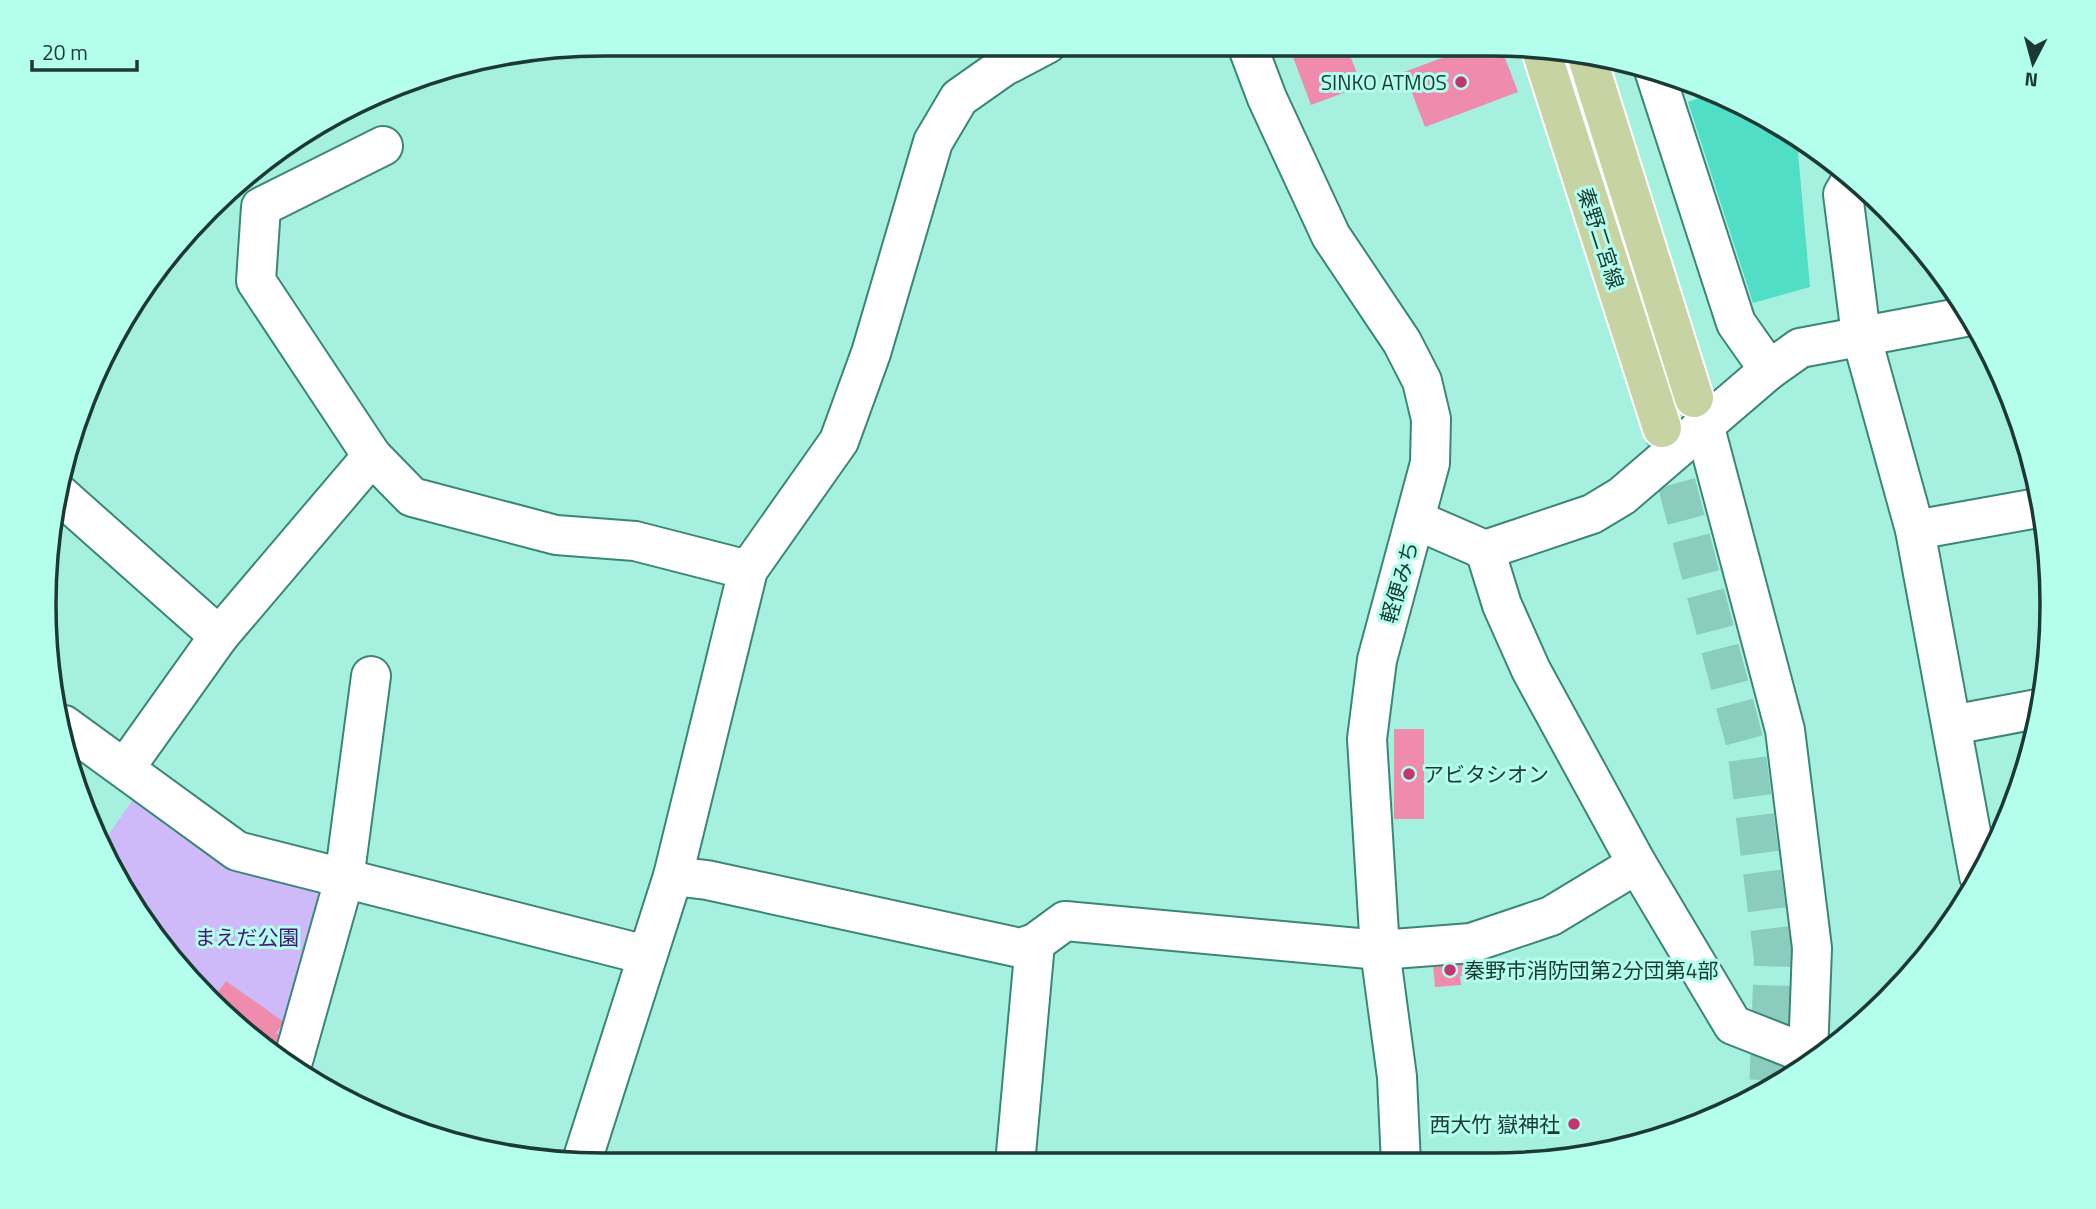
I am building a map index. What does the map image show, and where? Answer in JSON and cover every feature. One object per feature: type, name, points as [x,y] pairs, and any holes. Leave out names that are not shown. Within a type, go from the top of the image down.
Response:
[{"type":"main road","name":"秦野二宮線","points":[[1544,59],[1662,429]]},
{"type":"main road","name":"秦野二宮線","points":[[1590,65],[1699,411]]},
{"type":"street","points":[[585,1152],[617,1059],[646,955],[673,876],[748,570],[839,441],[872,353],[933,142],[959,98],[1003,67],[1024,56]]},
{"type":"street","name":"軽便みち","points":[[1251,56],[1267,98],[1331,236],[1402,342],[1422,381],[1431,419],[1430,463],[1377,660],[1367,739],[1380,950],[1397,1077],[1400,1153]]},
{"type":"street","points":[[1658,82],[1737,324],[1769,370]]},
{"type":"street","points":[[383,146],[261,207],[256,281],[372,456],[412,497],[556,535],[635,541],[748,570]]},
{"type":"street","points":[[1847,187],[1843,194],[1861,335],[1915,530],[1976,861]]},
{"type":"street","points":[[1416,520],[1485,550],[1592,514],[1622,496],[1699,411],[1769,370],[1800,348],[1959,318]]},
{"type":"street","points":[[1699,411],[1785,730],[1812,948],[1812,1049]]},
{"type":"street","points":[[125,768],[219,636],[372,456]]},
{"type":"street","points":[[66,500],[219,636]]},
{"type":"street","points":[[1915,530],[2031,509]]},
{"type":"street","points":[[1485,550],[1502,605],[1531,670],[1637,864],[1733,1026],[1806,1054]]},
{"type":"street","points":[[294,1057],[344,880],[371,676]]},
{"type":"street","points":[[1952,725],[2029,710]]},
{"type":"street","points":[[71,730],[237,851],[646,955]]},
{"type":"street","points":[[673,876],[719,883],[1020,948],[1035,943],[1065,920],[1380,950],[1471,943],[1551,916],[1637,864]]},
{"type":"street","points":[[1016,1153],[1035,943]]},
{"type":"green space","name":"まえだ公園","points":[[137,794],[316,885],[325,899],[285,1050],[243,1017],[192,966],[148,909],[129,879],[108,836]]},
{"type":"shaded area","points":[[1701,98],[1766,129],[1800,151],[1798,152],[1810,287],[1753,303],[1688,102]]},
{"type":"building","points":[[1293,56],[1350,56],[1362,86],[1311,105]]},
{"type":"building","name":"SINKO ATMOS","points":[[1447,56],[1504,56],[1518,92],[1425,127],[1404,72]]},
{"type":"building","name":"アビタシオン","points":[[1394,729],[1424,729],[1424,819],[1394,819]]},
{"type":"building","name":"秦野市消防団第2分団第4部","points":[[1466,961],[1467,975],[1460,976],[1461,985],[1435,987],[1433,964]]},
{"type":"building","points":[[226,981],[284,1022],[276,1033],[286,1040],[281,1047],[217,992]]},
{"type":"tunnel","points":[[1662,428],[1746,747],[1773,958],[1769,1078]]},
{"type":"place","name":"SINKO ATMOS","points":[[1461,82]]},
{"type":"place","name":"アビタシオン","points":[[1409,774]]},
{"type":"place","name":"秦野市消防団第2分団第4部","points":[[1450,970]]},
{"type":"place","name":"西大竹 嶽神社","points":[[1574,1124]]}]
